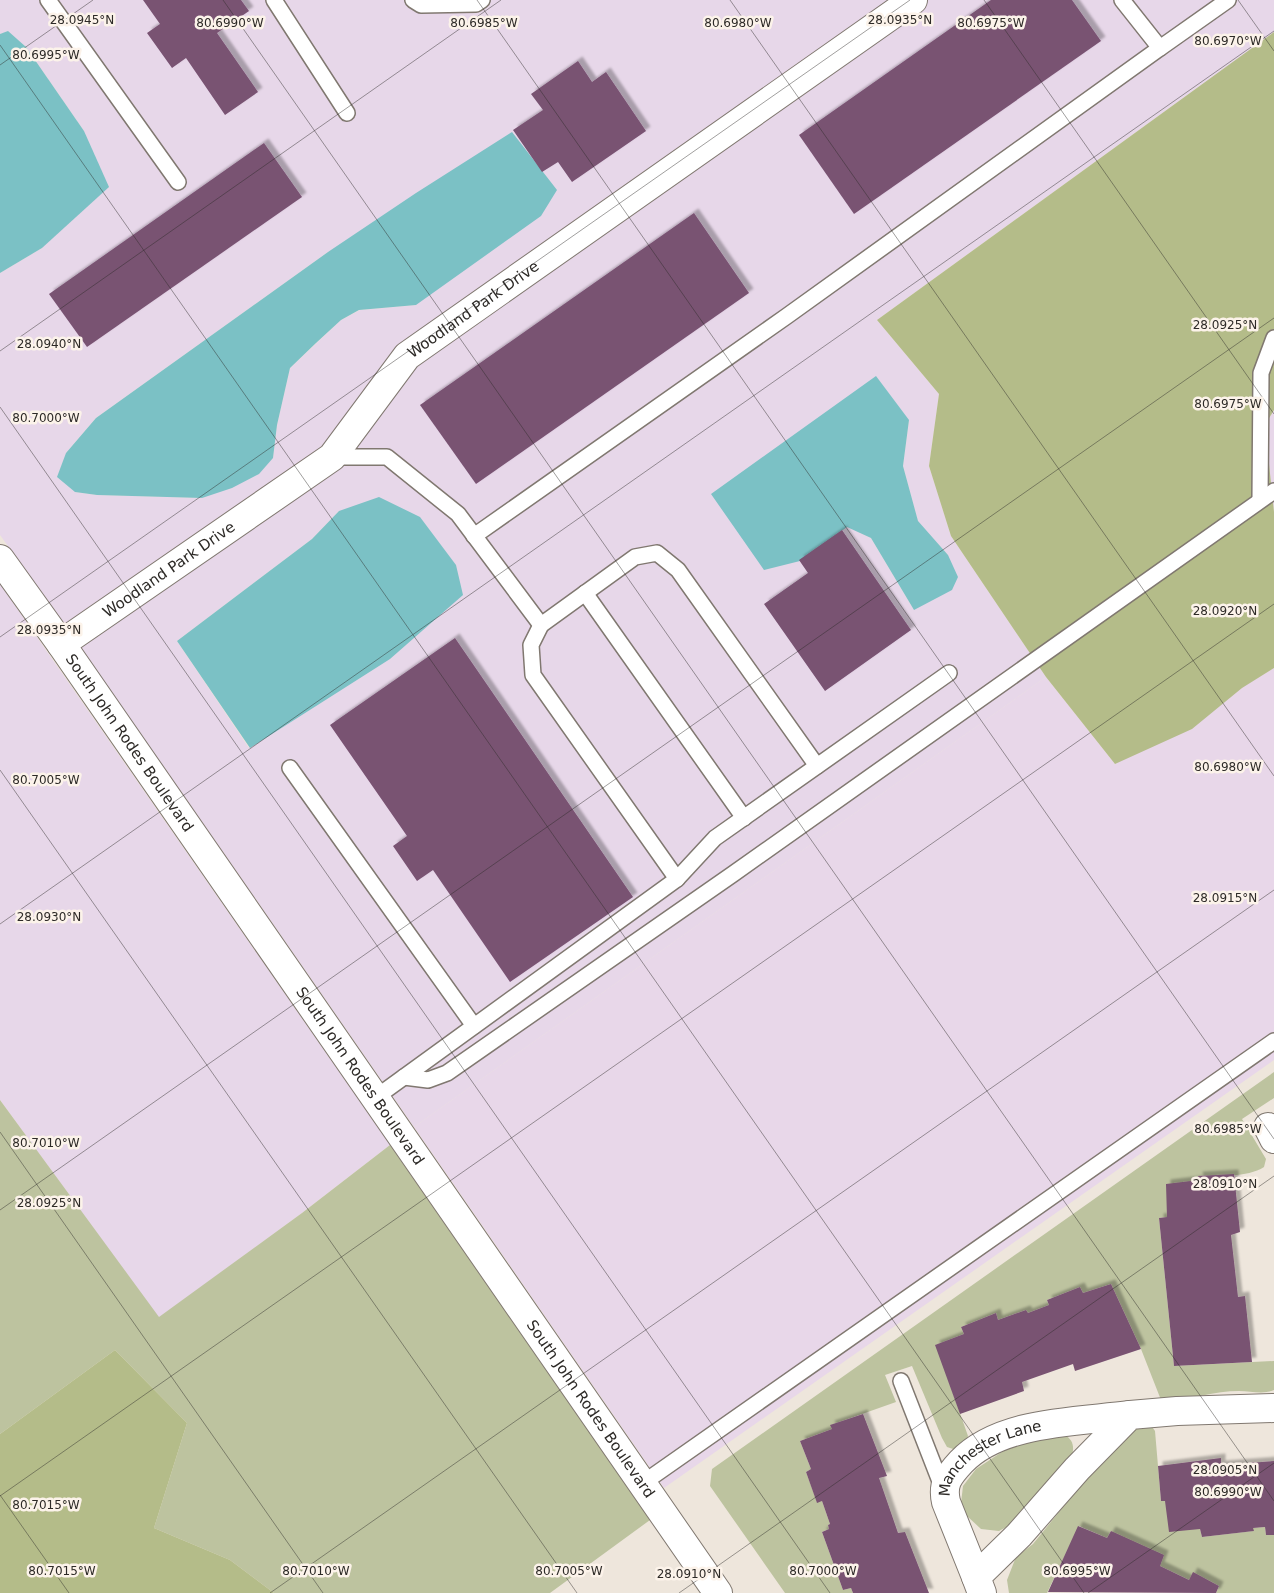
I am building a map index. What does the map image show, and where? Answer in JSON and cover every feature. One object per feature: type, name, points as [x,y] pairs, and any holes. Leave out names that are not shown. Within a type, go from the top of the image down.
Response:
[{"type":"street","name":"Woodland Park Drive","points":[[61,644],[332,457],[408,356],[913,0]]},
{"type":"street","name":"South John Rodes Boulevard","points":[[0,559],[61,644],[718,1593]]},
{"type":"street","name":"Manchester Lane","points":[[1130,1415],[1077,1468],[979,1585],[946,1502],[943,1489],[952,1471],[969,1453],[1007,1433],[1034,1427],[1130,1415],[1177,1410],[1274,1408]]},
{"type":"lane","points":[[48,0],[178,182]]},
{"type":"lane","points":[[274,0],[347,113]]},
{"type":"lane","points":[[413,0],[421,5],[476,4],[482,0]]},
{"type":"lane","points":[[1122,0],[1160,48]]},
{"type":"lane","points":[[474,536],[795,310],[1228,0]]},
{"type":"lane","points":[[1260,500],[1261,373],[1274,338]]},
{"type":"lane","points":[[332,457],[387,457],[458,514],[541,625]]},
{"type":"lane","points":[[404,1077],[428,1080],[447,1074],[733,874],[1274,490]]},
{"type":"lane","points":[[677,879],[533,675],[531,645],[541,625],[635,557],[657,553],[678,570],[817,766]]},
{"type":"lane","points":[[585,593],[744,818]]},
{"type":"lane","points":[[375,1098],[677,879],[715,838],[948,673]]},
{"type":"lane","points":[[290,768],[474,1026]]},
{"type":"lane","points":[[642,1484],[1274,1041]]},
{"type":"lane","points":[[900,1381],[943,1489]]},
{"type":"shaded area","points":[[0,0],[1274,0],[1274,32],[877,320],[939,394],[929,466],[951,536],[1046,677],[414,1127],[73,636],[0,535],[0,273],[42,248],[84,131],[26,47],[8,32],[0,34]],"holes":[[[328,252],[416,305],[360,310],[341,320],[290,368],[277,425],[273,458],[202,498],[97,495],[75,492],[66,453],[96,418]],[[909,420],[903,466],[918,522],[948,555],[914,610],[871,538],[847,526],[800,561]],[[339,511],[249,748],[177,641],[312,539]]]},
{"type":"shaded area","points":[[1274,410],[1274,512],[1265,425]]},
{"type":"shaded area","points":[[0,584],[390,1145],[302,1213],[159,1318],[0,1100]]},
{"type":"shaded area","points":[[1274,668],[1274,1060],[664,1488],[414,1127],[1046,677],[1115,764]]},
{"type":"green space","points":[[1274,32],[1274,410],[1265,425],[1274,512],[1274,668],[1242,688],[1192,729],[1115,764],[1046,677],[951,536],[929,466],[939,394],[877,320]]},
{"type":"green space","points":[[1274,1072],[1274,1098],[1242,1119],[1266,1159],[1264,1167],[1249,1173],[1199,1176],[1199,1180],[1167,1217],[1159,1218],[1174,1366],[1274,1361],[1274,1390],[1261,1393],[1221,1392],[1166,1403],[1161,1400],[1141,1349],[1111,1284],[1083,1293],[1080,1287],[1047,1300],[1049,1305],[1028,1313],[1026,1310],[998,1320],[996,1313],[961,1327],[964,1334],[936,1345],[968,1436],[965,1446],[956,1450],[947,1447],[912,1366],[885,1375],[896,1402],[831,1425],[832,1429],[800,1441],[811,1469],[806,1472],[817,1502],[822,1501],[830,1524],[828,1525],[829,1529],[822,1532],[843,1590],[851,1588],[853,1593],[785,1593],[710,1486],[712,1469]]},
{"type":"green space","points":[[0,1100],[159,1317],[302,1213],[390,1145],[650,1520],[550,1593],[274,1593],[230,1560],[154,1528],[187,1423],[115,1350],[0,1434]]},
{"type":"green space","points":[[115,1350],[187,1423],[154,1528],[230,1560],[274,1593],[0,1593],[0,1434]]},
{"type":"green space","points":[[1150,1424],[1155,1431],[1161,1501],[1165,1501],[1200,1529],[1202,1537],[1253,1531],[1253,1528],[1265,1527],[1266,1535],[1274,1535],[1274,1593],[1216,1593],[1219,1586],[1194,1573],[1189,1580],[1160,1566],[1111,1531],[1107,1538],[1079,1526],[1047,1593],[1009,1593],[1007,1580],[1016,1557],[1033,1544],[1102,1459],[1136,1426]]},
{"type":"green space","points":[[1064,1434],[1073,1444],[1072,1457],[1010,1525],[999,1531],[981,1529],[967,1516],[961,1503],[963,1486],[976,1469],[1011,1446]]},
{"type":"water","points":[[8,31],[26,47],[84,131],[109,187],[42,248],[0,273],[0,34]]},
{"type":"water","points":[[512,132],[557,190],[541,216],[416,305],[359,310],[341,320],[290,368],[277,425],[273,458],[259,474],[232,488],[202,498],[97,495],[75,492],[57,477],[66,453],[96,418],[328,252]]},
{"type":"water","points":[[876,376],[909,420],[903,466],[918,521],[948,555],[958,577],[952,590],[914,610],[871,538],[847,527],[800,561],[764,570],[711,494]]},
{"type":"water","points":[[379,497],[420,517],[456,565],[463,595],[390,659],[250,748],[177,641],[312,539],[339,511]]},
{"type":"building","points":[[143,0],[241,0],[249,11],[217,33],[258,92],[225,115],[186,58],[172,68],[147,33],[160,24]]},
{"type":"building","points":[[991,0],[1072,0],[1101,41],[854,214],[799,135]]},
{"type":"building","points":[[578,61],[592,82],[606,72],[646,131],[572,182],[558,162],[542,172],[513,130],[543,110],[531,94]]},
{"type":"building","points":[[264,143],[302,197],[87,347],[49,294]]},
{"type":"building","points":[[694,213],[749,293],[476,484],[420,405]]},
{"type":"building","points":[[842,530],[911,630],[825,691],[764,604],[808,573],[799,560]]},
{"type":"building","points":[[455,638],[633,897],[510,982],[433,870],[417,881],[393,846],[407,836],[330,725]]},
{"type":"building","points":[[1234,1174],[1240,1232],[1231,1235],[1238,1297],[1245,1296],[1252,1362],[1174,1366],[1159,1218],[1167,1217],[1166,1184],[1199,1180],[1198,1176]]},
{"type":"building","points":[[1111,1284],[1141,1349],[1075,1371],[1073,1364],[1022,1382],[1024,1391],[960,1414],[935,1345],[964,1334],[961,1327],[996,1313],[998,1320],[1026,1310],[1028,1313],[1049,1305],[1047,1300],[1080,1287],[1083,1293]]},
{"type":"building","points":[[863,1414],[887,1476],[879,1478],[898,1533],[905,1532],[929,1593],[853,1593],[851,1588],[843,1590],[822,1532],[829,1529],[828,1525],[830,1524],[822,1501],[817,1503],[806,1472],[811,1469],[800,1441],[832,1429],[830,1425]]},
{"type":"building","points":[[1221,1458],[1221,1465],[1274,1461],[1274,1535],[1266,1535],[1265,1527],[1253,1528],[1254,1531],[1202,1537],[1200,1529],[1169,1532],[1165,1501],[1161,1501],[1158,1466]]},
{"type":"building","points":[[1078,1526],[1107,1538],[1111,1531],[1164,1555],[1160,1566],[1189,1580],[1193,1572],[1219,1586],[1216,1593],[1048,1592]]}]
